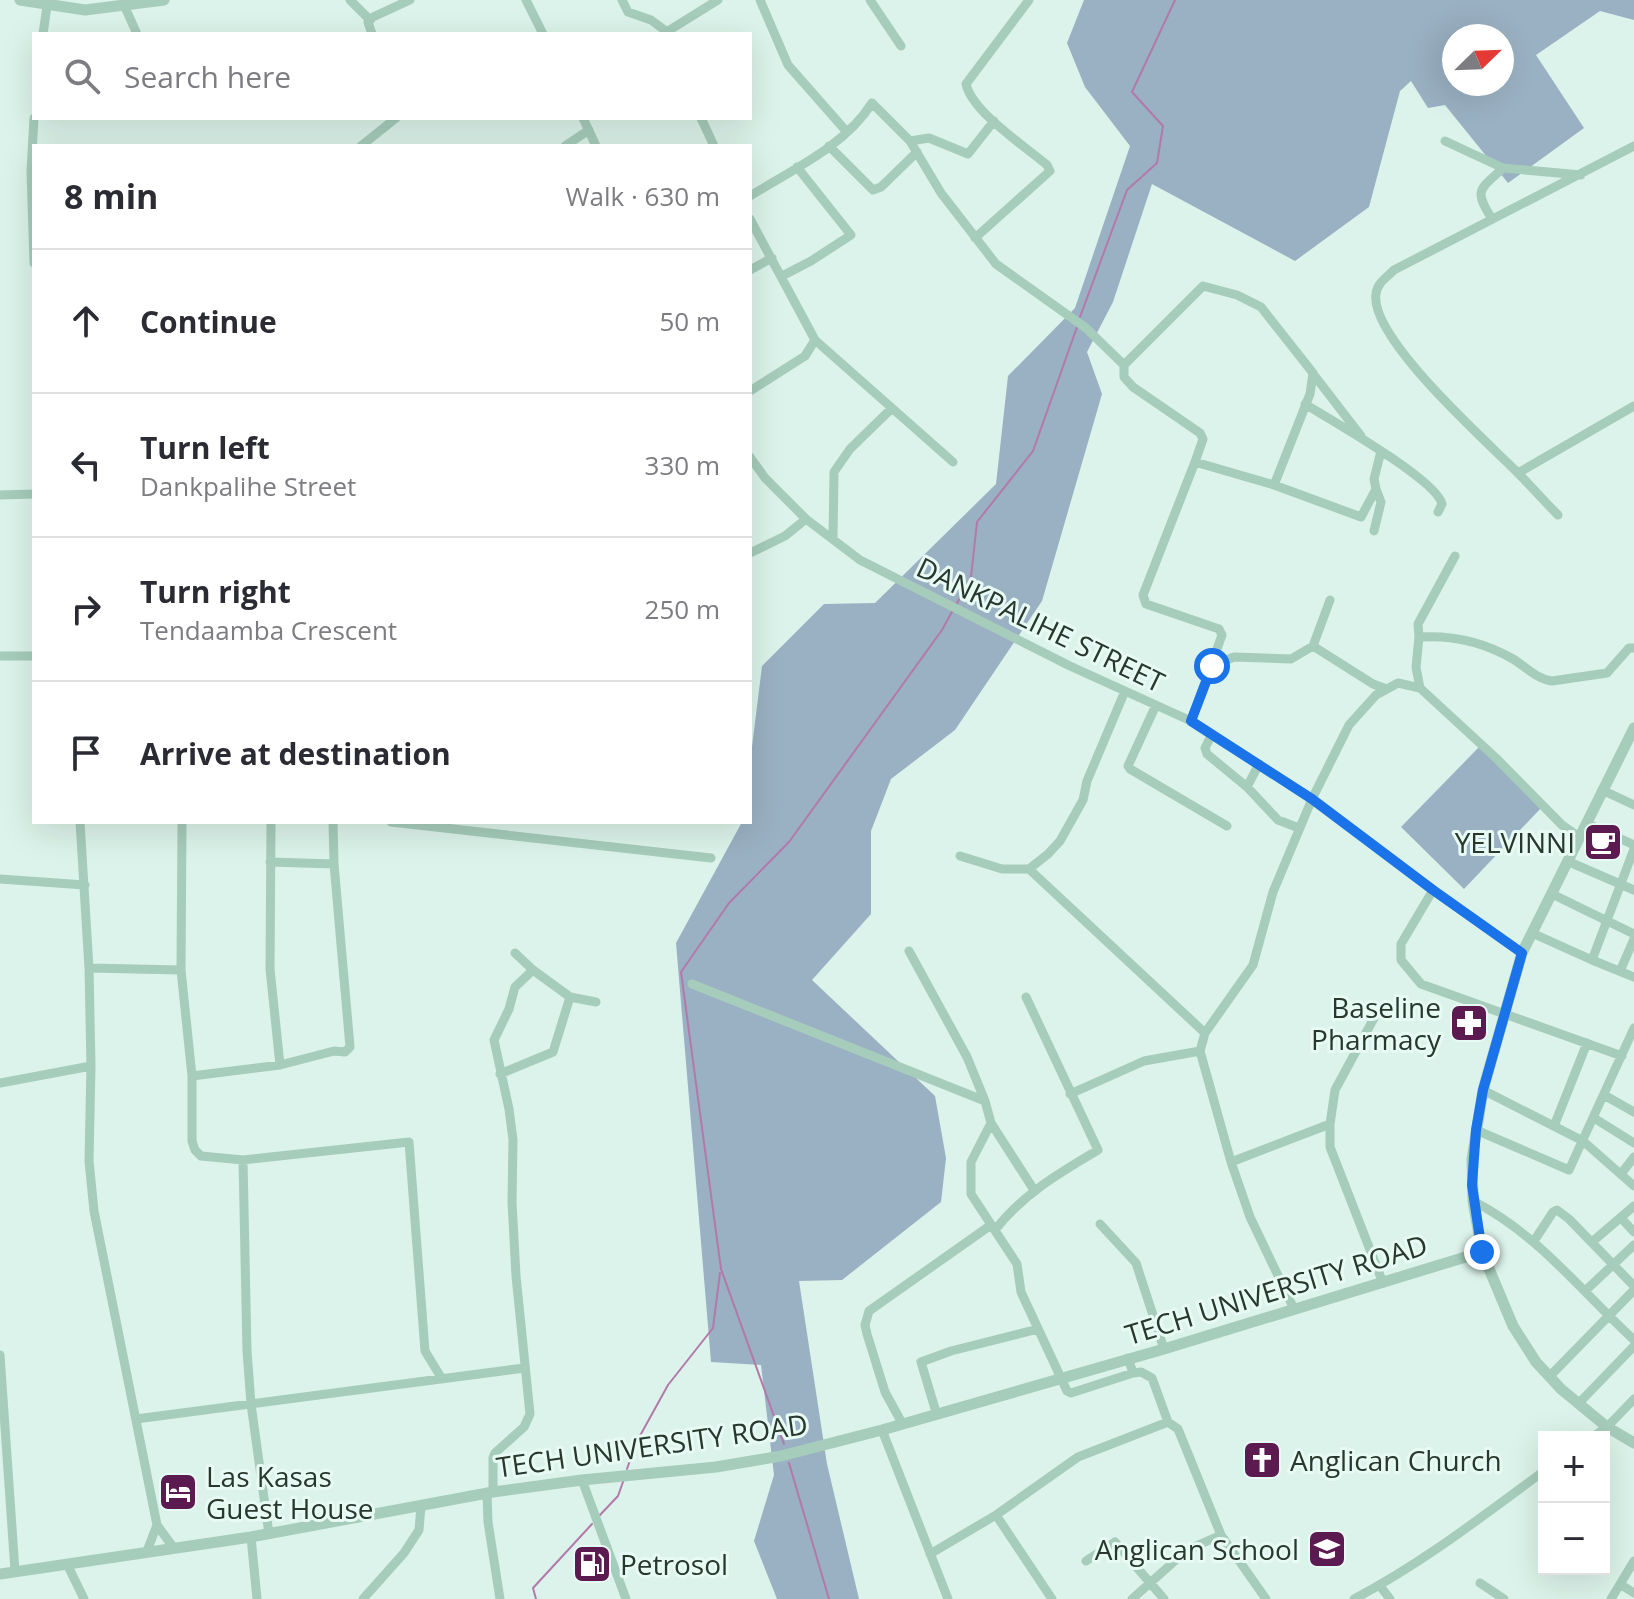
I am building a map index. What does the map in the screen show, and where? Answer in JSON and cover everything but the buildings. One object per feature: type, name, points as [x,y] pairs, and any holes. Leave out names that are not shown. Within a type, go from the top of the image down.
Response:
[{"type":"street","points":[[20,0],[85,10],[164,0]]},
{"type":"street","points":[[350,0],[370,20]]},
{"type":"street","points":[[371,32],[370,20],[394,3],[410,0]]},
{"type":"street","points":[[526,0],[542,32]]},
{"type":"street","points":[[622,0],[628,12],[651,20],[668,32]]},
{"type":"street","points":[[670,32],[718,0]]},
{"type":"street","points":[[760,0],[788,65],[846,131]]},
{"type":"street","points":[[870,0],[901,46]]},
{"type":"street","points":[[975,238],[1050,171],[1047,165],[994,121],[973,99],[966,84],[1029,0]]},
{"type":"street","points":[[124,5],[136,32]]},
{"type":"street","points":[[43,32],[47,6]]},
{"type":"street","points":[[752,195],[829,146],[863,117],[872,103],[910,141],[941,193],[996,264],[1086,328],[1124,365]]},
{"type":"street","points":[[33,144],[34,120]]},
{"type":"street","points":[[364,144],[394,120]]},
{"type":"street","points":[[584,120],[595,144]]},
{"type":"street","points":[[702,120],[713,144]]},
{"type":"street","points":[[910,141],[929,138],[968,154],[994,121]]},
{"type":"street","points":[[568,144],[589,130]]},
{"type":"street","points":[[1445,141],[1503,168],[1581,175]]},
{"type":"street","points":[[829,146],[873,190],[881,187],[917,152]]},
{"type":"street","points":[[1558,515],[1422,378],[1404,354],[1376,305],[1376,293],[1381,282],[1394,270],[1634,146]]},
{"type":"street","points":[[782,276],[851,235],[797,167]]},
{"type":"street","points":[[1492,219],[1481,201],[1481,194],[1483,187],[1503,168]]},
{"type":"street","points":[[752,223],[815,340],[953,462]]},
{"type":"street","points":[[752,269],[772,258]]},
{"type":"street","points":[[1191,721],[1222,635],[1219,629],[1146,604],[1143,595],[1203,439],[1200,433],[1133,387],[1124,377],[1124,365],[1203,286],[1237,295],[1261,307],[1366,442]]},
{"type":"street","points":[[752,390],[805,356],[815,340]]},
{"type":"street","points":[[1274,485],[1310,394],[1313,373]]},
{"type":"street","points":[[1305,404],[1381,451],[1438,494],[1442,504],[1438,512]]},
{"type":"street","points":[[1518,473],[1634,406]]},
{"type":"street","points":[[833,538],[834,472],[850,449],[891,409]]},
{"type":"street","points":[[1374,531],[1381,502],[1374,479],[1381,451]]},
{"type":"street","name":"DANKPALIHE STREET","points":[[752,460],[765,478],[806,519],[860,560],[1191,721],[1312,799],[1522,953]]},
{"type":"street","points":[[1195,462],[1274,485],[1361,517],[1376,489]]},
{"type":"street","points":[[0,495],[32,494]]},
{"type":"street","points":[[752,552],[785,536],[806,519]]},
{"type":"street","points":[[1420,688],[1416,667],[1418,624],[1455,556]]},
{"type":"street","points":[[1212,666],[1234,657],[1291,659],[1313,646],[1330,600]]},
{"type":"street","points":[[1419,637],[1456,638],[1481,644],[1511,658],[1544,680],[1552,681],[1607,673],[1629,648],[1634,648]]},
{"type":"street","points":[[1313,646],[1373,684],[1387,689]]},
{"type":"street","points":[[0,656],[32,656]]},
{"type":"street","points":[[1294,1309],[1250,1217],[1200,1051],[1205,1033],[1253,965],[1273,892],[1312,799],[1349,725],[1376,695],[1398,683],[1420,688],[1562,825],[1579,837]]},
{"type":"street","points":[[960,856],[1002,869],[1029,869],[1060,841],[1083,800],[1087,781],[1125,691]]},
{"type":"street","points":[[1156,705],[1128,766],[1227,826]]},
{"type":"street","points":[[1634,728],[1522,953],[1483,1090],[1472,1159],[1473,1201],[1482,1252],[1513,1326],[1528,1352],[1549,1377],[1607,1427],[1634,1443]]},
{"type":"street","points":[[1212,734],[1205,748],[1207,754],[1247,787],[1278,820],[1299,828]]},
{"type":"street","points":[[1247,787],[1259,764]]},
{"type":"street","points":[[1602,790],[1634,805]]},
{"type":"street","points":[[1586,823],[1634,847],[1592,960]]},
{"type":"street","points":[[80,824],[89,968],[89,1161],[94,1211],[157,1525],[173,1547]]},
{"type":"street","points":[[182,824],[181,970],[192,1076],[192,1141],[195,1150],[201,1156],[243,1160],[409,1142],[425,1351],[442,1379]]},
{"type":"street","points":[[271,824],[270,969],[280,1065]]},
{"type":"street","points":[[192,1076],[280,1065],[334,1051],[345,1052],[350,1047],[333,824]]},
{"type":"street","points":[[436,824],[482,826],[711,858]]},
{"type":"street","points":[[1567,861],[1634,890]]},
{"type":"street","points":[[270,862],[334,864]]},
{"type":"street","points":[[1029,869],[1205,1033]]},
{"type":"street","points":[[0,879],[85,885]]},
{"type":"street","points":[[1433,890],[1401,944],[1401,960],[1421,984],[1622,1056]]},
{"type":"street","points":[[1552,894],[1634,937],[1620,971]]},
{"type":"street","points":[[1532,933],[1634,977]]},
{"type":"street","points":[[909,951],[967,1057],[991,1123],[1034,1190]]},
{"type":"street","points":[[515,953],[570,997],[596,1002]]},
{"type":"street","points":[[89,968],[181,970]]},
{"type":"street","points":[[500,1599],[488,1522],[493,1458],[524,1427],[530,1414],[512,1202],[513,1140],[494,1040],[509,1009],[515,987],[533,970]]},
{"type":"street","points":[[692,984],[985,1101]]},
{"type":"street","points":[[500,1074],[553,1052],[570,997]]},
{"type":"street","points":[[902,1423],[885,1392],[867,1334],[866,1318],[876,1306],[993,1227],[1034,1190],[1098,1150],[1026,997]]},
{"type":"street","points":[[1374,1018],[1335,1090],[1330,1147],[1383,1283]]},
{"type":"street","points":[[1476,1130],[1569,1170],[1634,1028]]},
{"type":"street","points":[[1554,1126],[1587,1043]]},
{"type":"street","points":[[1070,1094],[1144,1061],[1200,1051]]},
{"type":"street","points":[[0,1083],[91,1066]]},
{"type":"street","points":[[1483,1090],[1583,1141],[1634,1186]]},
{"type":"street","points":[[1604,1095],[1634,1112]]},
{"type":"street","points":[[1594,1118],[1634,1143]]},
{"type":"street","points":[[991,1123],[971,1162],[971,1194],[1017,1264],[1021,1292],[1067,1391],[1071,1393],[1133,1373],[1141,1372],[1152,1378],[1168,1422],[1178,1429],[1221,1535],[1266,1599]]},
{"type":"street","points":[[1231,1162],[1330,1124]]},
{"type":"street","points":[[1621,1174],[1634,1157]]},
{"type":"street","points":[[243,1160],[247,1351],[269,1534]]},
{"type":"street","points":[[1473,1201],[1501,1215],[1534,1241],[1634,1340]]},
{"type":"street","points":[[1592,1242],[1634,1206]]},
{"type":"street","points":[[1534,1241],[1557,1210],[1592,1242],[1634,1288],[1549,1377]]},
{"type":"street","points":[[1621,1218],[1634,1232]]},
{"type":"street","points":[[1100,1224],[1136,1263],[1164,1349]]},
{"type":"street","points":[[1585,1291],[1634,1245]]},
{"type":"street","name":"TECH UNIVERSITY ROAD","points":[[0,1574],[251,1537],[490,1493],[582,1480],[716,1467],[781,1456],[1164,1349],[1482,1252]]},
{"type":"street","points":[[936,1412],[921,1362],[951,1351],[1038,1329]]},
{"type":"street","points":[[1579,1403],[1634,1346]]},
{"type":"street","points":[[0,1355],[15,1571]]},
{"type":"street","points":[[1128,1358],[1133,1373]]},
{"type":"street","points":[[136,1419],[524,1368]]},
{"type":"street","points":[[1601,1431],[1634,1399]]},
{"type":"street","points":[[930,1554],[996,1515],[1078,1457],[1168,1422]]},
{"type":"street","points":[[882,1430],[948,1599]]},
{"type":"street","points":[[1354,1599],[1380,1586],[1474,1523],[1538,1475]]},
{"type":"street","points":[[582,1480],[626,1599]]},
{"type":"street","points":[[363,1599],[404,1553],[419,1530],[421,1506]]},
{"type":"street","points":[[996,1515],[1052,1599]]},
{"type":"street","points":[[147,1551],[157,1525]]},
{"type":"street","points":[[1132,1599],[1187,1550],[1221,1535]]},
{"type":"street","points":[[251,1537],[257,1599]]},
{"type":"street","points":[[1086,1561],[1115,1542],[1164,1599]]},
{"type":"street","points":[[1611,1599],[1634,1561]]},
{"type":"street","points":[[67,1564],[84,1599]]},
{"type":"street","points":[[1480,1583],[1504,1599]]},
{"type":"street","points":[[1620,1584],[1634,1593]]},
{"type":"street","points":[[1380,1586],[1390,1599]]},
{"type":"shaded area","points":[[1084,0],[1634,0],[1634,20],[1600,11],[1536,55],[1584,128],[1508,183],[1445,105],[1428,108],[1411,81],[1400,91],[1369,207],[1295,261],[1152,184],[1113,302],[1087,352],[1102,394],[1042,601],[955,730],[891,779],[871,831],[871,914],[812,980],[935,1096],[946,1158],[941,1202],[842,1280],[799,1281],[827,1464],[859,1599],[777,1599],[754,1541],[774,1475],[761,1365],[711,1362],[676,943],[741,824],[752,824],[752,747],[762,666],[824,604],[875,603],[996,484],[1008,376],[1075,308],[1130,146],[1085,87],[1067,43]]},
{"type":"shaded area","points":[[1480,746],[1542,807],[1464,889],[1401,827]]},
{"type":"waterway","points":[[1080,317],[1127,190],[1157,163],[1163,126],[1132,92],[1175,0]]},
{"type":"waterway","points":[[956,605],[971,577],[977,522],[1033,451],[1077,327]]},
{"type":"waterway","points":[[784,1444],[721,1269],[681,972],[729,903],[789,842],[942,630],[953,610]]},
{"type":"waterway","points":[[627,1469],[636,1443],[668,1385],[713,1328],[720,1273]]},
{"type":"waterway","points":[[789,1463],[829,1599]]},
{"type":"waterway","points":[[599,1516],[618,1496],[624,1479]]},
{"type":"waterway","points":[[536,1599],[533,1588],[592,1524]]},
{"type":"place","name":"YELVINNI","points":[[1603,842]]},
{"type":"place","name":"Baseline Pharmacy","points":[[1469,1023]]},
{"type":"place","name":"Anglican Church","points":[[1262,1460]]},
{"type":"place","name":"Las Kasas Guest House","points":[[178,1492]]},
{"type":"place","name":"Anglican School","points":[[1327,1549]]},
{"type":"place","name":"Petrosol","points":[[592,1564]]},
{"type":"route","points":[[1212,666],[1191,721],[1312,799],[1522,953],[1483,1090],[1472,1159],[1473,1201],[1482,1252]]}]
